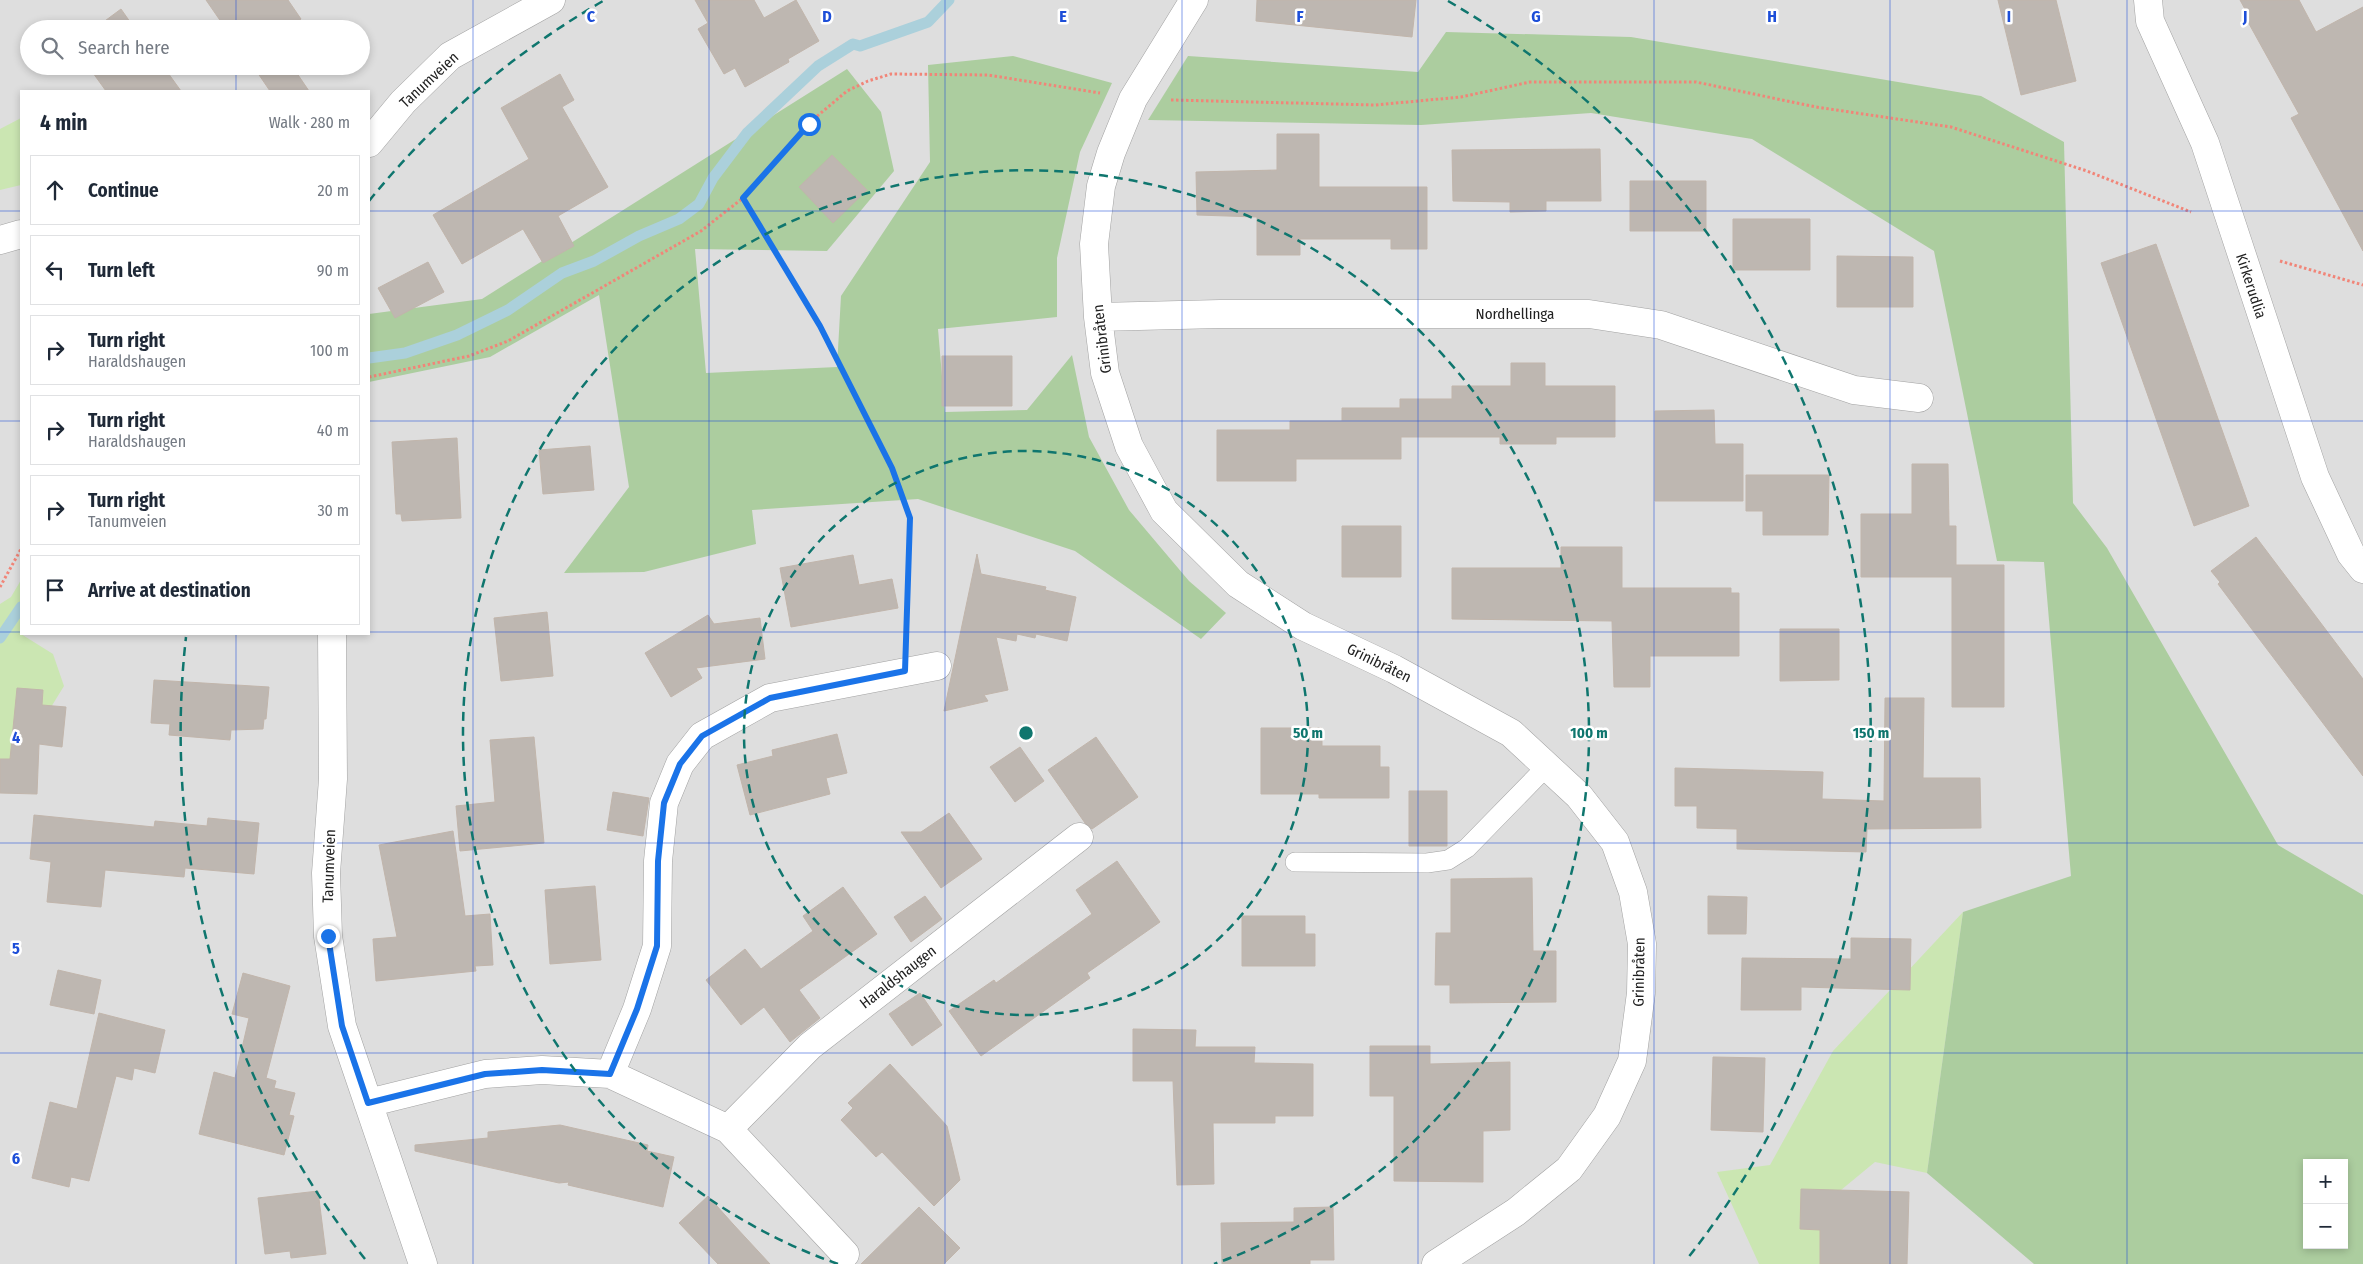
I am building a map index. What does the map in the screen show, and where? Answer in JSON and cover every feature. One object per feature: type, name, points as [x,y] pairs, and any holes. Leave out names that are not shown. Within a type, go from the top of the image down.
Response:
[{"type":"street","name":"Tanumveien","points":[[370,142],[403,102],[450,56],[551,0]]},
{"type":"street","name":"Grinibråten","points":[[1194,0],[1133,99],[1111,153],[1101,186],[1094,244],[1098,317],[1105,373],[1129,446],[1164,511],[1202,551],[1238,584],[1303,626],[1394,669],[1510,733],[1579,796],[1615,842],[1632,892],[1642,944],[1641,993],[1632,1061],[1607,1116],[1569,1168],[1516,1212],[1436,1264]]},
{"type":"street","name":"Kirkerudlia","points":[[2148,0],[2150,20],[2205,143],[2315,477],[2351,554],[2363,569]]},
{"type":"street","points":[[0,240],[20,234]]},
{"type":"street","name":"Nordhellinga","points":[[1098,317],[1220,314],[1589,314],[1661,325],[1854,390],[1919,398]]},
{"type":"street","name":"Tanumveien","points":[[332,635],[333,779],[326,873],[328,936],[342,1026],[423,1264]]},
{"type":"street","points":[[610,1074],[637,1009],[657,946],[658,861],[664,803],[680,764],[702,736],[770,698],[937,666]]},
{"type":"street","name":"Haraldshaugen","points":[[728,1129],[810,1046],[1079,837]]},
{"type":"street","points":[[368,1103],[485,1074],[542,1070],[610,1074],[728,1129],[845,1254]]},
{"type":"lane","points":[[1295,862],[1427,864],[1448,860],[1467,848],[1547,766]]},
{"type":"path","points":[[370,377],[470,356],[508,341],[701,231],[743,198],[809,124],[846,92],[868,81],[891,74],[988,75],[1029,80],[1133,99],[1375,105],[1461,97],[1530,82],[1696,82],[1816,107],[1951,127],[2087,171],[2189,211],[2283,263],[2363,285]]},
{"type":"path","points":[[743,198],[820,326],[892,468],[910,518],[905,671]]},
{"type":"path","points":[[0,587],[20,551]]},
{"type":"shaded area","points":[[0,0],[2363,0],[2363,1264],[0,1264]]},
{"type":"green space","points":[[1446,32],[1631,37],[1981,96],[2064,142],[2073,503],[2107,548],[2278,845],[2363,895],[2363,1264],[2034,1264],[1927,1173],[1963,912],[2071,876],[2044,562],[1997,561],[1934,251],[1752,139],[1591,113],[1421,125],[1148,120],[1188,56],[1418,72]]},
{"type":"green space","points":[[1013,56],[1112,83],[1080,152],[1057,258],[1057,317],[938,329],[945,412],[1027,410],[1072,355],[1089,437],[1129,510],[1189,581],[1226,613],[1201,639],[1075,551],[918,499],[752,510],[756,544],[644,572],[564,573],[629,487],[599,295],[490,357],[370,382],[370,314],[482,299],[847,69],[881,112],[894,171],[827,251],[695,249],[706,373],[837,367],[841,296],[930,162],[928,65]]},
{"type":"green space","points":[[20,119],[20,185],[0,190],[0,129]]},
{"type":"green space","points":[[20,582],[20,635],[53,654],[64,686],[0,790],[0,604],[11,597]]},
{"type":"green space","points":[[1963,912],[1927,1173],[1875,1162],[1818,1209],[1835,1264],[1759,1264],[1717,1172],[1770,1165],[1833,1051]]},
{"type":"building","points":[[206,0],[288,0],[301,19],[300,20],[220,20]]},
{"type":"building","points":[[695,0],[754,0],[764,18],[796,0],[819,41],[788,59],[789,62],[745,87],[735,68],[724,74],[698,29],[708,23]]},
{"type":"building","points":[[1257,0],[1416,0],[1412,37],[1256,21]]},
{"type":"building","points":[[1998,0],[2056,0],[2076,81],[2021,95]]},
{"type":"building","points":[[2240,0],[2299,0],[2316,32],[2363,7],[2363,251],[2291,118],[2299,114],[2243,13],[2246,11]]},
{"type":"building","points":[[121,9],[129,20],[106,20]]},
{"type":"building","points":[[560,74],[574,100],[562,107],[608,187],[558,216],[574,246],[543,263],[523,229],[462,264],[433,215],[529,159],[501,108]]},
{"type":"building","points":[[94,75],[169,75],[180,90],[105,90]]},
{"type":"building","points":[[259,75],[298,75],[308,90],[269,90]]},
{"type":"building","points":[[1277,134],[1319,134],[1319,187],[1427,187],[1427,249],[1391,249],[1391,239],[1300,239],[1300,255],[1257,255],[1257,217],[1197,215],[1196,172],[1277,170]]},
{"type":"building","points":[[1600,149],[1601,201],[1546,201],[1546,211],[1510,212],[1510,202],[1453,201],[1452,150]]},
{"type":"building","points":[[832,155],[867,190],[833,223],[799,187]]},
{"type":"building","points":[[1630,181],[1706,181],[1706,231],[1630,231]]},
{"type":"building","points":[[1733,219],[1810,219],[1810,270],[1733,270]]},
{"type":"building","points":[[2156,244],[2249,506],[2194,526],[2101,263]]},
{"type":"building","points":[[1837,256],[1913,257],[1913,307],[1837,307]]},
{"type":"building","points":[[428,262],[444,292],[395,318],[378,288]]},
{"type":"building","points":[[942,356],[1012,356],[1012,406],[942,406]]},
{"type":"building","points":[[1511,363],[1545,363],[1545,386],[1615,386],[1615,437],[1556,437],[1556,444],[1500,444],[1500,437],[1401,437],[1401,459],[1296,459],[1296,481],[1217,481],[1217,430],[1290,430],[1290,421],[1342,421],[1342,408],[1400,408],[1400,399],[1452,399],[1452,386],[1511,386]]},
{"type":"building","points":[[1714,410],[1715,444],[1743,444],[1743,501],[1655,501],[1655,411]]},
{"type":"building","points":[[457,438],[461,518],[402,521],[401,514],[396,514],[392,442]]},
{"type":"building","points":[[590,446],[594,490],[543,494],[539,450]]},
{"type":"building","points":[[1912,464],[1948,464],[1949,526],[1956,526],[1956,565],[2004,565],[2004,707],[1952,707],[1952,577],[1861,577],[1861,514],[1912,514]]},
{"type":"building","points":[[1746,475],[1829,475],[1828,535],[1763,535],[1763,511],[1746,511]]},
{"type":"building","points":[[1342,526],[1401,526],[1401,577],[1342,577]]},
{"type":"building","points":[[2256,537],[2363,679],[2363,776],[2218,584],[2220,582],[2211,571]]},
{"type":"building","points":[[1561,547],[1622,547],[1622,588],[1731,588],[1731,593],[1739,593],[1739,656],[1650,656],[1650,687],[1614,687],[1612,621],[1452,619],[1452,568],[1561,568]]},
{"type":"building","points":[[977,554],[981,574],[1046,587],[1045,590],[1076,597],[1067,641],[1036,634],[1035,638],[1017,634],[1016,641],[996,637],[1008,690],[984,695],[988,701],[944,711]]},
{"type":"building","points":[[853,555],[859,585],[892,579],[898,608],[791,627],[780,568]]},
{"type":"building","points":[[547,612],[553,676],[501,681],[494,618]]},
{"type":"building","points":[[708,615],[714,624],[760,618],[765,659],[696,668],[702,678],[671,697],[645,653]]},
{"type":"building","points":[[1780,629],[1839,629],[1839,680],[1780,681]]},
{"type":"building","points":[[154,680],[269,687],[266,719],[264,719],[263,729],[231,730],[230,740],[169,735],[170,724],[151,723]]},
{"type":"building","points":[[17,688],[43,690],[42,705],[66,707],[62,747],[39,744],[37,794],[0,793],[0,759],[10,759]]},
{"type":"building","points":[[1885,698],[1924,698],[1923,778],[1980,778],[1981,828],[1867,829],[1866,852],[1737,849],[1737,829],[1697,828],[1697,806],[1675,806],[1675,768],[1823,772],[1822,799],[1884,801]]},
{"type":"building","points":[[1261,728],[1322,728],[1322,746],[1380,746],[1380,767],[1389,767],[1389,798],[1319,798],[1319,794],[1261,794]]},
{"type":"building","points":[[837,734],[847,773],[826,778],[830,794],[750,815],[737,765],[773,756],[772,750]]},
{"type":"building","points":[[534,737],[544,843],[460,851],[456,806],[495,802],[490,740]]},
{"type":"building","points":[[1096,737],[1138,797],[1092,829],[1085,823],[1048,770]]},
{"type":"building","points":[[1020,747],[1044,781],[1015,802],[990,767]]},
{"type":"building","points":[[1409,791],[1447,791],[1447,846],[1409,846]]},
{"type":"building","points":[[613,792],[649,798],[643,836],[607,830]]},
{"type":"building","points":[[949,813],[982,859],[941,888],[901,832],[921,832]]},
{"type":"building","points":[[34,815],[154,827],[155,821],[207,826],[208,818],[259,823],[254,874],[185,868],[184,877],[105,870],[101,907],[47,902],[51,862],[30,859]]},
{"type":"building","points":[[453,831],[465,916],[490,914],[493,965],[475,966],[476,971],[376,981],[373,939],[397,937],[379,845]]},
{"type":"building","points":[[1117,861],[1160,922],[1087,973],[1090,978],[981,1056],[949,1011],[994,980],[996,983],[1092,914],[1076,890]]},
{"type":"building","points":[[1532,878],[1533,951],[1556,951],[1556,1002],[1450,1003],[1450,985],[1435,985],[1436,933],[1451,933],[1451,879]]},
{"type":"building","points":[[595,886],[601,960],[550,964],[545,890]]},
{"type":"building","points":[[843,887],[877,934],[799,990],[820,1018],[790,1042],[764,1007],[741,1025],[706,980],[745,949],[761,969],[813,931],[803,916]]},
{"type":"building","points":[[925,896],[942,919],[911,942],[894,917]]},
{"type":"building","points":[[1708,896],[1747,897],[1746,934],[1708,934]]},
{"type":"building","points":[[1242,916],[1305,916],[1305,934],[1315,934],[1315,966],[1242,966]]},
{"type":"building","points":[[1851,938],[1911,939],[1910,990],[1801,987],[1801,1010],[1741,1010],[1742,958],[1851,959]]},
{"type":"building","points":[[58,970],[101,980],[94,1014],[50,1005]]},
{"type":"building","points":[[243,973],[290,986],[266,1078],[276,1081],[274,1088],[295,1093],[289,1115],[294,1116],[284,1155],[199,1134],[214,1072],[235,1078],[249,1018],[232,1014]]},
{"type":"building","points":[[920,993],[942,1025],[912,1046],[889,1014]]},
{"type":"building","points":[[99,1013],[165,1030],[155,1073],[134,1068],[132,1080],[116,1076],[89,1181],[71,1177],[69,1187],[32,1178],[50,1102],[77,1109]]},
{"type":"building","points":[[1133,1029],[1196,1030],[1195,1047],[1255,1047],[1254,1063],[1313,1064],[1313,1116],[1275,1116],[1275,1123],[1213,1123],[1214,1184],[1177,1185],[1173,1081],[1133,1081]]},
{"type":"building","points":[[1370,1046],[1430,1046],[1430,1064],[1510,1062],[1510,1130],[1483,1131],[1483,1182],[1394,1181],[1394,1096],[1370,1096]]},
{"type":"building","points":[[1713,1057],[1765,1058],[1763,1132],[1711,1130]]},
{"type":"building","points":[[890,1064],[947,1126],[960,1180],[934,1206],[882,1152],[876,1157],[841,1120],[853,1108],[848,1103]]},
{"type":"building","points":[[560,1125],[648,1145],[647,1151],[674,1157],[663,1207],[568,1185],[569,1182],[559,1183],[415,1151],[415,1145],[488,1138],[488,1132]]},
{"type":"building","points":[[1801,1189],[1909,1192],[1907,1264],[1820,1264],[1820,1230],[1800,1229]]},
{"type":"building","points":[[318,1191],[326,1254],[291,1258],[290,1251],[265,1254],[258,1198]]},
{"type":"building","points":[[708,1196],[770,1264],[718,1264],[679,1223]]},
{"type":"building","points":[[919,1207],[960,1248],[944,1264],[861,1264]]},
{"type":"building","points":[[1333,1207],[1334,1260],[1310,1260],[1310,1264],[1222,1264],[1221,1223],[1294,1222],[1294,1208]]},
{"type":"waterway","points":[[370,358],[405,353],[457,335],[508,310],[562,273],[594,261],[639,236],[679,219],[699,204],[713,178],[747,133],[818,66],[853,44],[860,46],[928,22],[949,0]]},
{"type":"waterway","points":[[0,638],[20,608]]},
{"type":"route","points":[[328,936],[342,1026],[368,1103],[485,1074],[542,1070],[610,1074],[637,1009],[657,946],[658,861],[664,803],[680,764],[702,736],[770,698],[905,671],[910,518],[892,468],[820,326],[743,198],[809,124]]}]
